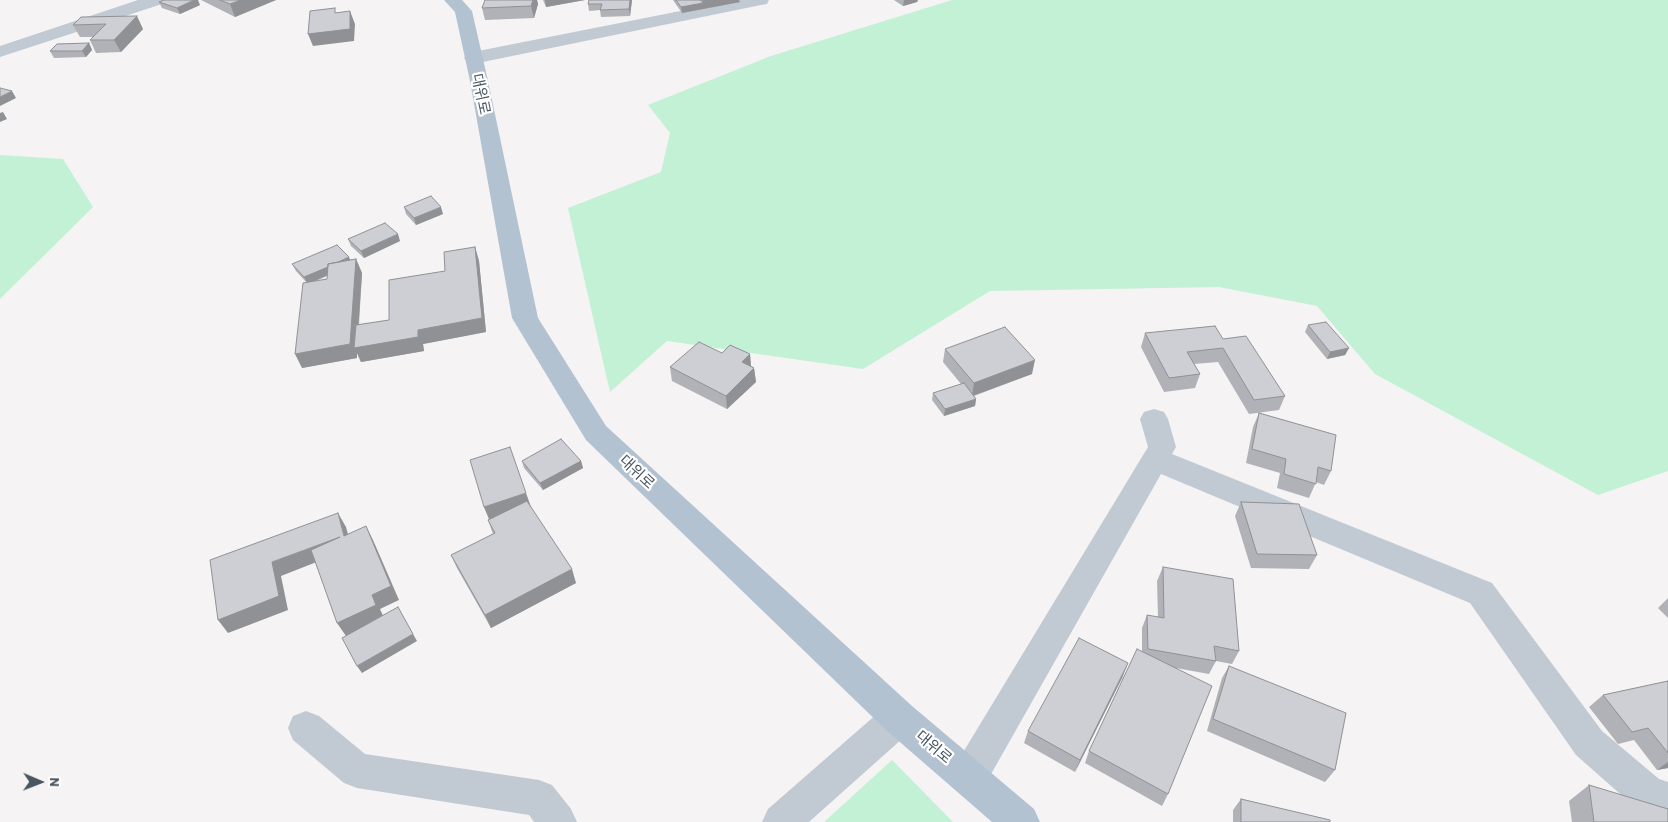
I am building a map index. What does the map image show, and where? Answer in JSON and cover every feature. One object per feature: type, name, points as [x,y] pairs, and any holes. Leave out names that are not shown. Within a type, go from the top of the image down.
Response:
[{"type":"main road","name":"대위로","points":[[452,0],[463,11],[472,58],[479,81],[525,318],[596,433],[899,718],[1021,822]]},
{"type":"street","points":[[0,52],[156,0]]},
{"type":"street","points":[[472,58],[759,0]]},
{"type":"street","points":[[969,777],[1162,447],[1154,419]]},
{"type":"street","points":[[1155,459],[1481,593],[1589,743],[1649,795],[1668,800]]},
{"type":"street","points":[[780,822],[899,718]]},
{"type":"street","points":[[306,728],[357,770],[539,798],[558,822]]},
{"type":"green space","points":[[952,0],[1668,0],[1668,471],[1598,495],[1375,374],[1317,306],[1219,287],[990,291],[863,369],[667,341],[610,392],[568,208],[661,172],[670,133],[648,105],[771,56]]},
{"type":"green space","points":[[0,155],[63,159],[93,207],[0,299]]},
{"type":"green space","points":[[892,760],[953,822],[824,822]]},
{"type":"building","points":[[164,0],[194,0],[177,8],[159,2]]},
{"type":"building","points":[[220,0],[241,0],[230,4]]},
{"type":"building","points":[[485,0],[533,0],[531,6],[482,8]]},
{"type":"building","points":[[589,0],[630,0],[629,9],[600,10],[602,4],[588,4]]},
{"type":"building","points":[[676,0],[700,0],[703,3],[681,7]]},
{"type":"building","points":[[335,8],[335,13],[350,11],[350,29],[308,34],[310,11]]},
{"type":"building","points":[[137,16],[114,40],[90,40],[106,24],[73,25],[81,17]]},
{"type":"building","points":[[89,43],[82,51],[50,51],[57,44]]},
{"type":"building","points":[[0,88],[12,91],[0,97]]},
{"type":"building","points":[[431,196],[441,207],[414,218],[404,207]]},
{"type":"building","points":[[385,223],[398,234],[361,251],[348,239]]},
{"type":"building","points":[[337,245],[349,257],[328,264],[328,267],[304,277],[292,264]]},
{"type":"building","points":[[475,247],[482,318],[418,330],[418,337],[354,348],[356,325],[389,320],[389,280],[445,271],[444,252]]},
{"type":"building","points":[[356,259],[350,344],[295,354],[303,283],[327,279],[328,264]]},
{"type":"building","points":[[1326,322],[1349,348],[1330,352],[1308,325]]},
{"type":"building","points":[[1215,326],[1223,339],[1246,336],[1285,396],[1254,400],[1223,348],[1187,352],[1200,374],[1169,378],[1145,333]]},
{"type":"building","points":[[1005,327],[1035,360],[974,383],[945,349]]},
{"type":"building","points":[[699,342],[722,353],[730,345],[750,354],[742,362],[754,368],[726,396],[670,367]]},
{"type":"building","points":[[964,383],[976,399],[945,409],[933,393]]},
{"type":"building","points":[[1259,413],[1336,435],[1331,471],[1318,467],[1316,484],[1284,474],[1286,459],[1252,449]]},
{"type":"building","points":[[561,439],[581,461],[540,483],[522,461]]},
{"type":"building","points":[[510,447],[526,493],[484,507],[470,460]]},
{"type":"building","points":[[527,501],[572,569],[485,615],[451,555],[495,533],[488,520]]},
{"type":"building","points":[[1241,502],[1299,504],[1317,555],[1257,554]]},
{"type":"building","points":[[338,513],[344,536],[366,526],[391,586],[372,595],[376,605],[337,623],[311,550],[340,537],[272,562],[279,596],[218,620],[210,560]]},
{"type":"building","points":[[1163,567],[1233,579],[1239,651],[1214,646],[1216,661],[1148,649],[1147,615],[1164,618]]},
{"type":"building","points":[[398,607],[413,634],[357,666],[342,638]]},
{"type":"building","points":[[1079,638],[1128,663],[1080,760],[1028,731]]},
{"type":"building","points":[[1137,649],[1212,686],[1168,794],[1089,751]]},
{"type":"building","points":[[1229,666],[1346,713],[1335,770],[1213,719]]},
{"type":"building","points":[[1668,681],[1668,753],[1648,728],[1632,732],[1603,695]]},
{"type":"building","points":[[1589,785],[1668,809],[1668,822],[1594,822]]},
{"type":"building","points":[[1241,799],[1330,820],[1330,822],[1241,822]]}]
